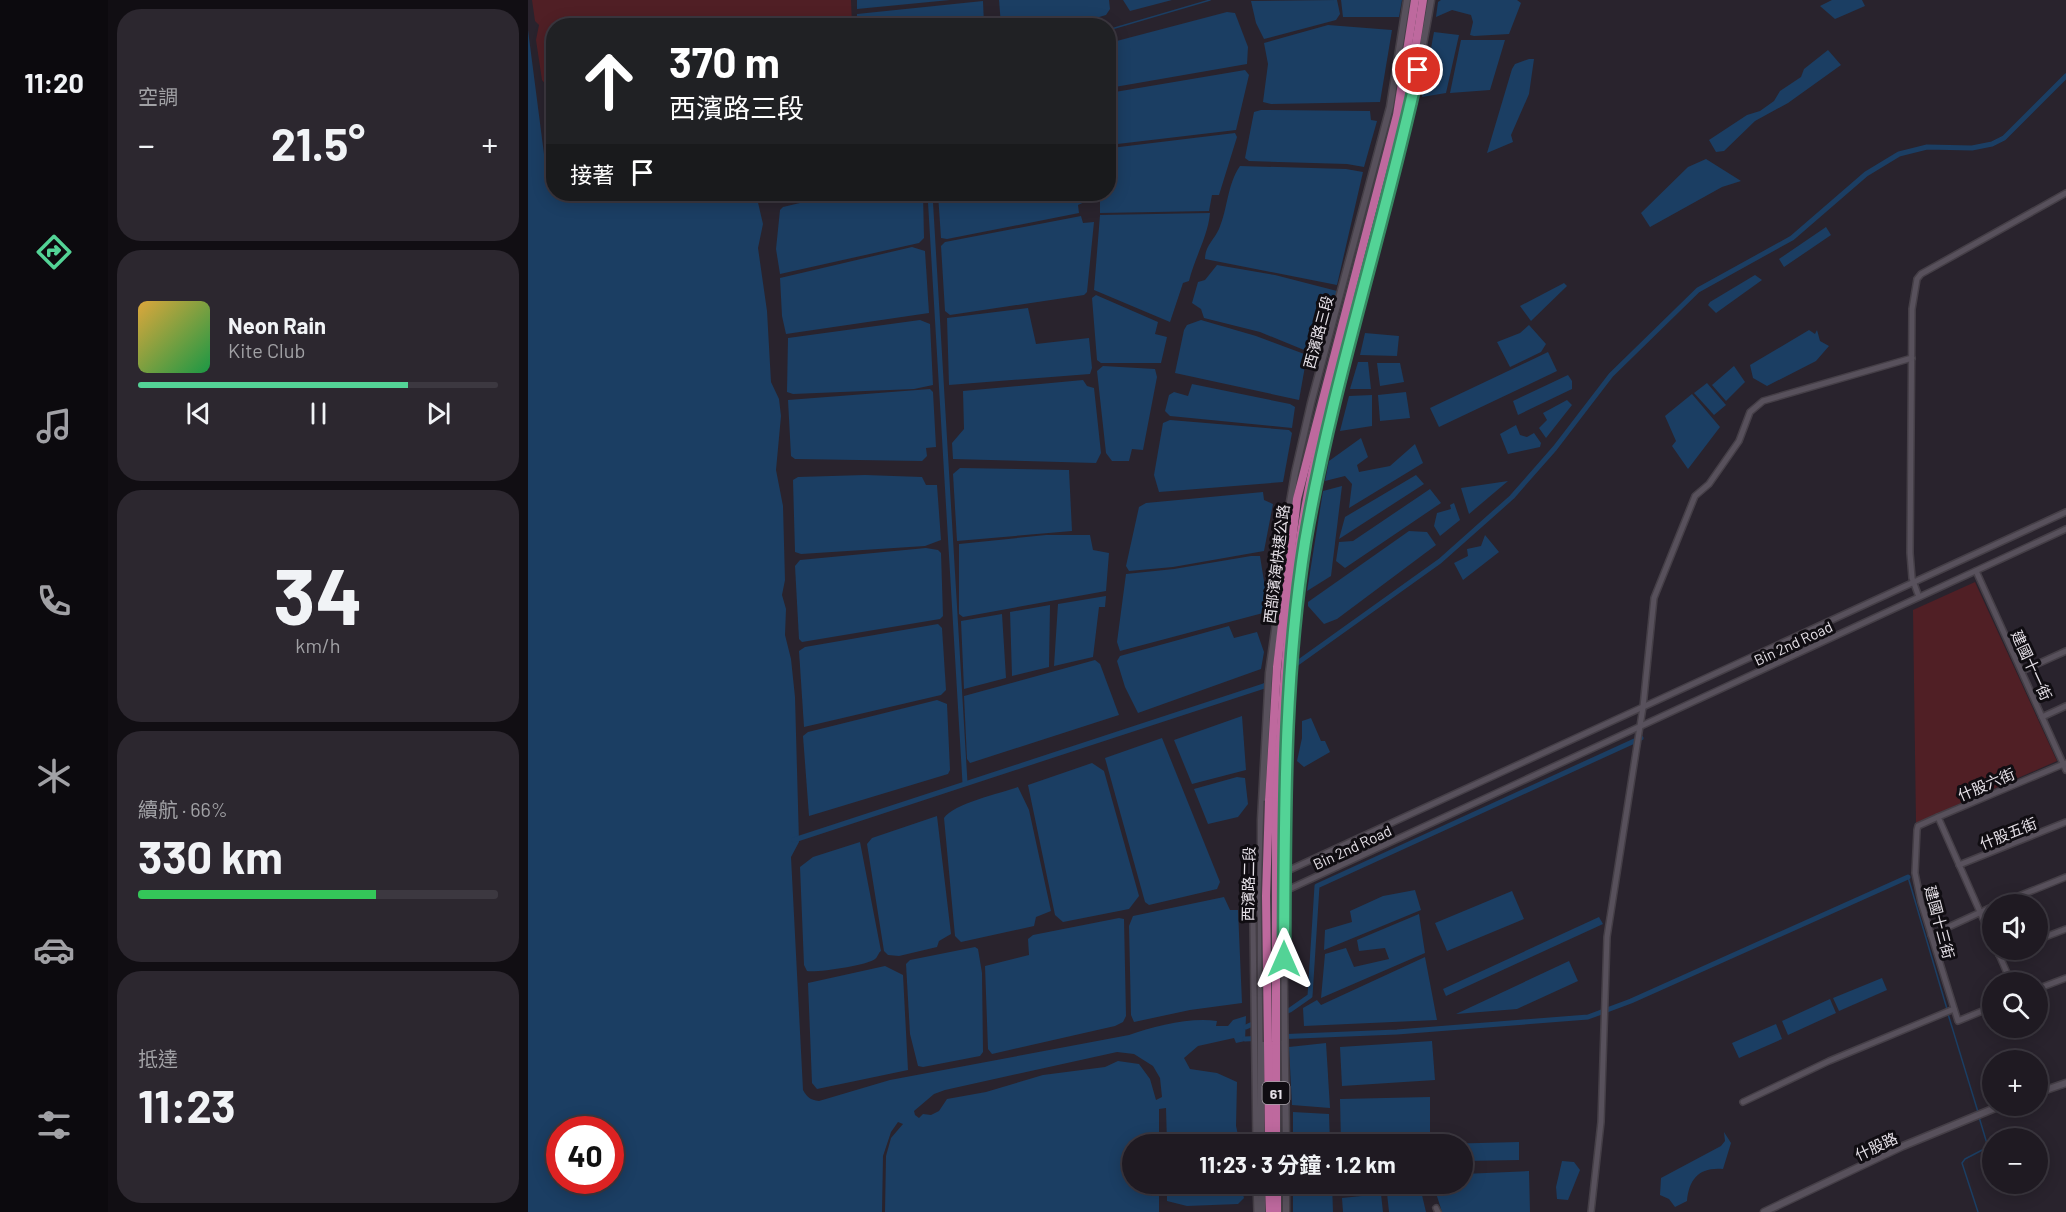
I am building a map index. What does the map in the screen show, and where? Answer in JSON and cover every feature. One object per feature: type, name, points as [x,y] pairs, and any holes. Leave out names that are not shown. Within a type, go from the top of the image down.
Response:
[{"type":"highway","name":"西部濱海快速公路","points":[[1269,1134],[1266,896],[1279,690],[1284,663],[1298,499],[1397,115],[1415,0]]},
{"type":"highway","name":"西部濱海快速公路","points":[[1284,663],[1290,645],[1301,554],[1300,538],[1326,410],[1391,171],[1414,62],[1423,0]]},
{"type":"highway","points":[[1282,573],[1291,513],[1298,499]]},
{"type":"highway","name":"西部濱海快速公路","points":[[1269,1042],[1275,1134]]},
{"type":"highway","points":[[1269,1194],[1270,1212]]},
{"type":"highway","points":[[1277,1194],[1277,1212]]},
{"type":"street","name":"西濱路三段","points":[[1279,690],[1269,673],[1282,573],[1280,560],[1295,473],[1387,117],[1407,0]]},
{"type":"street","points":[[1284,663],[1321,460],[1391,190],[1431,0]]},
{"type":"street","points":[[1919,597],[1913,582],[1910,553],[1913,299],[1917,279],[1921,274],[2066,193]]},
{"type":"street","points":[[1591,1212],[1601,1122],[1607,937],[1643,706],[1654,598],[1662,572],[1695,496],[1708,484],[1739,441],[1750,412],[1763,401],[1912,358]]},
{"type":"street","name":"Bin 2nd Road","points":[[1260,892],[1285,872],[2066,512]]},
{"type":"street","name":"Bin 2nd Road","points":[[1260,892],[1285,891],[2066,529]]},
{"type":"street","name":"建國十一街","points":[[1976,571],[2065,766]]},
{"type":"street","points":[[2022,671],[2066,651]]},
{"type":"street","name":"西濱路二段","points":[[1262,1134],[1269,1042],[1285,1000],[1284,814],[1279,690]]},
{"type":"street","name":"西濱路二段","points":[[1279,690],[1260,892],[1257,1004],[1269,1042],[1284,1134]]},
{"type":"street","points":[[2042,717],[2066,706]]},
{"type":"street","name":"什股六街","points":[[1918,826],[2065,766]]},
{"type":"street","points":[[1931,935],[1981,912],[1938,817]]},
{"type":"street","name":"什股五街","points":[[1959,865],[2066,822]]},
{"type":"street","name":"建國十三街","points":[[1918,826],[1916,873],[1931,935],[1958,1021],[1982,1011]]},
{"type":"street","points":[[2024,894],[2066,877]]},
{"type":"street","points":[[2048,936],[2066,929]]},
{"type":"street","points":[[2048,985],[2066,978]]},
{"type":"street","points":[[1743,1102],[1829,1061],[1954,1009]]},
{"type":"street","points":[[1257,1134],[1269,1042]]},
{"type":"street","points":[[2048,1089],[2066,1083]]},
{"type":"street","name":"什股路","points":[[1764,1212],[1903,1146],[1982,1113]]},
{"type":"street","points":[[1256,1194],[1257,1212]]},
{"type":"street","points":[[1262,1194],[1262,1212]]},
{"type":"street","points":[[1286,1194],[1286,1212]]},
{"type":"shaded area","points":[[532,0],[851,0],[852,18],[546,18],[546,85],[542,80],[536,40],[539,25],[535,21]]},
{"type":"shaded area","points":[[1975,582],[2057,761],[1916,823],[1913,610]]},
{"type":"water","points":[[857,0],[950,0],[857,9]]},
{"type":"water","points":[[999,0],[1109,0],[1110,9],[1106,15],[1096,18],[1000,18]]},
{"type":"water","points":[[1123,0],[1172,0],[1130,11]]},
{"type":"water","points":[[1337,0],[1340,14],[1336,20],[1264,39],[1256,23],[1251,1]]},
{"type":"water","points":[[1341,0],[1402,0],[1399,17],[1343,17]]},
{"type":"water","points":[[1441,0],[1517,0],[1521,3],[1509,34],[1474,36],[1470,35],[1473,22],[1471,15],[1452,10],[1436,17],[1438,2]]},
{"type":"water","points":[[1832,0],[1862,0],[1865,6],[1835,19],[1820,6]]},
{"type":"water","points":[[983,1],[984,18],[857,18],[857,14]]},
{"type":"water","points":[[1227,12],[1235,13],[1248,47],[1247,64],[1116,87],[1116,41]]},
{"type":"water","points":[[1328,25],[1392,30],[1380,102],[1271,104],[1263,102],[1268,64],[1264,43]]},
{"type":"water","points":[[528,30],[546,157],[546,201],[758,201],[763,224],[758,248],[767,311],[771,382],[779,399],[781,416],[776,470],[783,506],[785,580],[782,595],[786,609],[785,635],[791,659],[795,697],[799,842],[791,857],[803,1090],[811,1099],[819,1101],[890,1080],[1129,1035],[1173,1023],[1207,1020],[1217,1021],[1216,1026],[1228,1026],[1233,1020],[1246,1016],[1245,1041],[1236,1043],[1234,1038],[1198,1046],[1184,1058],[1190,1069],[1217,1073],[1237,1082],[1238,1134],[1167,1134],[1166,1108],[1159,1109],[1159,1134],[1122,1134],[1122,1194],[1159,1194],[1159,1212],[528,1212]]},
{"type":"water","points":[[1434,32],[1459,35],[1446,93],[1422,97]]},
{"type":"water","points":[[1461,40],[1505,40],[1490,90],[1450,93]]},
{"type":"water","points":[[1828,50],[1841,65],[1788,103],[1755,121],[1724,151],[1716,152],[1709,140],[1747,115],[1760,111],[1774,101],[1780,91],[1801,77],[1804,69]]},
{"type":"water","points":[[1534,59],[1529,94],[1511,135],[1513,142],[1487,153],[1512,69],[1515,64]]},
{"type":"water","points":[[1245,70],[1249,75],[1236,130],[1116,144],[1116,92]]},
{"type":"water","points":[[1261,110],[1370,111],[1371,120],[1377,121],[1364,167],[1347,164],[1249,161],[1245,158],[1254,112]]},
{"type":"water","points":[[1235,133],[1237,137],[1219,195],[1212,195],[1209,211],[1100,213],[1100,201],[1116,201],[1116,147]]},
{"type":"water","points":[[1706,159],[1741,181],[1722,187],[1650,227],[1641,213],[1688,167]]},
{"type":"water","points":[[1240,166],[1346,169],[1363,172],[1337,285],[1205,259],[1208,247],[1219,229],[1232,181]]},
{"type":"water","points":[[808,201],[923,201],[924,238],[919,243],[780,274],[776,249],[780,210],[783,207]]},
{"type":"water","points":[[938,201],[1087,201],[1078,205],[1079,213],[947,239],[941,238]]},
{"type":"water","points":[[1210,213],[1207,230],[1189,281],[1183,283],[1170,322],[1094,290],[1100,215]]},
{"type":"water","points":[[1081,216],[1083,223],[1094,222],[1087,292],[1084,295],[950,315],[945,311],[941,246],[945,242]]},
{"type":"water","points":[[1826,227],[1831,235],[1784,267],[1779,259]]},
{"type":"water","points":[[912,247],[925,251],[929,313],[786,334],[782,316],[780,278]]},
{"type":"water","points":[[1217,265],[1275,275],[1337,291],[1322,345],[1314,345],[1309,352],[1260,332],[1204,318],[1201,309],[1192,303],[1198,282],[1205,280]]},
{"type":"water","points":[[1755,275],[1762,280],[1716,313],[1708,305],[1710,302]]},
{"type":"water","points":[[1564,283],[1567,286],[1531,321],[1520,306]]},
{"type":"water","points":[[1096,295],[1158,322],[1155,334],[1167,337],[1161,363],[1101,363],[1097,360],[1092,298]]},
{"type":"water","points":[[1028,308],[1036,344],[1089,338],[1092,368],[1090,374],[949,385],[947,318]]},
{"type":"water","points":[[920,320],[930,324],[933,385],[914,389],[793,394],[787,392],[788,338]]},
{"type":"water","points":[[1201,320],[1256,336],[1307,355],[1299,400],[1175,373],[1184,330],[1187,325]]},
{"type":"water","points":[[1529,325],[1546,344],[1541,352],[1510,367],[1497,342],[1520,333]]},
{"type":"water","points":[[1809,330],[1815,334],[1817,330],[1820,341],[1829,346],[1816,361],[1767,386],[1753,378],[1750,365]]},
{"type":"water","points":[[1365,333],[1399,336],[1397,356],[1360,355]]},
{"type":"water","points":[[1548,352],[1557,371],[1439,427],[1430,408]]},
{"type":"water","points":[[1358,362],[1368,362],[1371,389],[1350,389]]},
{"type":"water","points":[[1377,363],[1400,363],[1404,382],[1380,386]]},
{"type":"water","points":[[1103,366],[1155,369],[1157,377],[1143,450],[1132,449],[1129,461],[1112,461],[1106,453],[1097,371]]},
{"type":"water","points":[[1734,366],[1745,382],[1726,401],[1712,385]]},
{"type":"water","points":[[1568,375],[1572,381],[1572,389],[1518,415],[1513,401]]},
{"type":"water","points":[[1083,380],[1087,386],[1094,388],[1101,453],[1096,463],[953,459],[952,443],[964,429],[963,391]]},
{"type":"water","points":[[1707,383],[1726,405],[1714,415],[1694,393]]},
{"type":"water","points":[[1192,384],[1290,404],[1295,407],[1292,428],[1170,416],[1165,411],[1169,395],[1174,392],[1188,396]]},
{"type":"water","points":[[930,389],[933,392],[936,447],[926,448],[927,456],[922,461],[795,459],[791,456],[788,400]]},
{"type":"water","points":[[1406,392],[1410,418],[1380,421],[1378,395]]},
{"type":"water","points":[[1692,394],[1720,427],[1688,469],[1672,446],[1676,441],[1665,416]]},
{"type":"water","points":[[1372,395],[1372,426],[1340,431],[1349,396]]},
{"type":"water","points":[[1567,400],[1572,405],[1546,438],[1539,428],[1547,420],[1543,413]]},
{"type":"water","points":[[1170,420],[1289,430],[1292,433],[1283,482],[1159,492],[1154,475],[1163,423]]},
{"type":"water","points":[[1516,425],[1520,435],[1527,437],[1534,433],[1541,443],[1540,447],[1508,454],[1500,434]]},
{"type":"water","points":[[1361,438],[1368,457],[1357,465],[1359,472],[1390,466],[1415,444],[1423,463],[1349,508],[1352,484],[1345,476],[1325,481],[1329,461]]},
{"type":"water","points":[[960,468],[1069,470],[1072,531],[957,541],[953,474]]},
{"type":"water","points":[[865,475],[922,477],[926,485],[937,485],[941,540],[925,546],[801,554],[795,552],[793,480],[798,477]]},
{"type":"water","points":[[1416,475],[1424,484],[1339,539],[1345,517]]},
{"type":"water","points":[[1508,481],[1469,514],[1461,488]]},
{"type":"water","points":[[1342,486],[1331,576],[1307,591],[1323,491]]},
{"type":"water","points":[[1430,489],[1441,503],[1345,568],[1336,561],[1339,542],[1353,541]]},
{"type":"water","points":[[1263,492],[1264,500],[1273,504],[1264,551],[1173,567],[1129,571],[1126,566],[1139,507],[1146,503]]},
{"type":"water","points":[[1454,503],[1460,520],[1440,536],[1434,526],[1437,513],[1451,509],[1450,505]]},
{"type":"water","points":[[1409,531],[1427,532],[1436,545],[1337,619],[1324,624],[1308,606],[1308,602]]},
{"type":"water","points":[[1046,535],[1090,535],[1093,550],[1109,553],[1106,591],[963,617],[959,614],[959,544]]},
{"type":"water","points":[[1485,535],[1499,552],[1463,580],[1454,563],[1468,556],[1467,549],[1481,546]]},
{"type":"water","points":[[926,548],[938,550],[941,553],[943,616],[940,619],[802,642],[799,639],[795,566],[800,560]]},
{"type":"water","points":[[1260,556],[1266,594],[1263,613],[1120,651],[1117,642],[1126,574],[1174,569]]},
{"type":"water","points":[[1106,596],[1105,607],[1099,607],[1093,657],[1054,666],[1058,604]]},
{"type":"water","points":[[1050,605],[1049,667],[1012,676],[1010,612]]},
{"type":"water","points":[[1002,614],[1006,678],[964,689],[961,621]]},
{"type":"water","points":[[938,624],[942,628],[946,690],[941,695],[804,727],[799,651],[805,647]]},
{"type":"water","points":[[1229,626],[1234,638],[1257,632],[1264,652],[1261,669],[1138,713],[1125,687],[1117,661],[1120,656]]},
{"type":"water","points":[[1095,660],[1100,664],[1119,715],[970,763],[967,759],[964,696]]},
{"type":"water","points":[[937,700],[947,704],[950,770],[948,774],[809,816],[803,736],[808,732]]},
{"type":"water","points":[[1242,716],[1246,770],[1192,784],[1174,740]]},
{"type":"water","points":[[1311,718],[1321,741],[1325,741],[1330,752],[1304,767],[1297,761],[1302,738],[1302,721]]},
{"type":"water","points":[[1162,738],[1220,882],[1217,889],[1149,905],[1145,902],[1105,758]]},
{"type":"water","points":[[1092,763],[1104,771],[1139,896],[1129,909],[1063,922],[1055,915],[1028,785]]},
{"type":"water","points":[[1237,777],[1245,778],[1248,804],[1238,817],[1208,824],[1194,789]]},
{"type":"water","points":[[1018,787],[1029,810],[1051,911],[1036,917],[1034,926],[961,942],[955,936],[944,818],[957,808]]},
{"type":"water","points":[[937,816],[951,934],[939,941],[937,947],[899,956],[888,955],[884,951],[867,844],[872,838]]},
{"type":"water","points":[[860,842],[881,951],[875,959],[863,964],[831,970],[807,971],[804,965],[800,867],[813,857]]},
{"type":"water","points":[[1415,890],[1421,910],[1324,950],[1325,930],[1352,922],[1350,911],[1383,896]]},
{"type":"water","points":[[1512,891],[1524,919],[1447,951],[1435,923]]},
{"type":"water","points":[[1224,897],[1230,910],[1238,910],[1242,1003],[1190,1010],[1134,1022],[1131,1015],[1129,926],[1133,916]]},
{"type":"water","points":[[1419,914],[1425,953],[1321,998],[1325,954],[1346,948],[1354,967],[1389,959],[1385,948],[1359,951],[1357,940]]},
{"type":"water","points":[[1599,917],[1603,924],[1446,996],[1443,989]]},
{"type":"water","points":[[1119,918],[1124,919],[1126,1016],[1123,1022],[1115,1026],[992,1054],[988,1049],[985,966],[1029,955],[1028,939],[1033,935]]},
{"type":"water","points":[[975,947],[978,949],[982,973],[983,1052],[980,1056],[918,1066],[910,1034],[906,964],[910,960]]},
{"type":"water","points":[[1425,957],[1437,1020],[1304,1026],[1303,1008],[1317,1000],[1321,1005]]},
{"type":"water","points":[[1569,961],[1578,981],[1517,1009],[1456,1014]]},
{"type":"water","points":[[885,966],[903,975],[908,1070],[817,1089],[812,1083],[808,983]]},
{"type":"water","points":[[1882,978],[1887,990],[1839,1011],[1833,998]]},
{"type":"water","points":[[1830,999],[1836,1013],[1788,1035],[1782,1021]]},
{"type":"water","points":[[1776,1024],[1782,1039],[1739,1058],[1732,1043]]},
{"type":"water","points":[[1432,1041],[1435,1080],[1342,1086],[1340,1047]]},
{"type":"water","points":[[1326,1043],[1330,1108],[1292,1105],[1289,1047]]},
{"type":"water","points":[[1430,1097],[1430,1134],[1341,1134],[1340,1099]]},
{"type":"water","points":[[1293,1112],[1329,1114],[1330,1134],[1293,1134]]},
{"type":"water","points":[[1724,1132],[1731,1143],[1723,1169],[1702,1172],[1690,1186],[1687,1201],[1675,1207],[1669,1199],[1660,1195],[1661,1178],[1721,1146],[1725,1141]]},
{"type":"water","points":[[1519,1142],[1519,1160],[1473,1161],[1473,1143]]},
{"type":"water","points":[[1562,1161],[1574,1162],[1580,1170],[1568,1200],[1557,1199],[1556,1187]]},
{"type":"water","points":[[1529,1171],[1530,1212],[1442,1212],[1436,1194],[1473,1194],[1473,1174]]},
{"type":"water","points":[[1167,1194],[1243,1194],[1244,1198],[1238,1204],[1187,1206],[1167,1201]]},
{"type":"water","points":[[1293,1194],[1332,1194],[1333,1212],[1293,1212]]},
{"type":"water","points":[[1381,1194],[1383,1212],[1343,1212],[1342,1198]]},
{"type":"water","points":[[1387,1194],[1422,1194],[1426,1212],[1389,1212]]},
{"type":"pier","points":[[1117,1052],[1134,1054],[1153,1066],[1160,1078],[1162,1097],[1156,1100],[1150,1079],[1139,1064],[1118,1061],[1105,1067],[1043,1075],[986,1092],[947,1099],[939,1111],[931,1115],[923,1114],[919,1118],[915,1115],[914,1111],[934,1094],[945,1090]]},
{"type":"pier","points":[[898,1122],[903,1124],[891,1138],[886,1156],[885,1212],[882,1212],[883,1156],[891,1132]]},
{"type":"waterway","points":[[1116,28],[1210,0]]},
{"type":"waterway","points":[[1289,669],[1440,561],[1512,497],[1555,448],[1611,375],[1698,290],[1792,238],[1866,174],[1899,154],[1927,147],[1972,148],[1992,144],[2004,138],[2066,76]]},
{"type":"waterway","points":[[930,201],[965,783]]},
{"type":"waterway","points":[[794,840],[1264,686],[1271,681]]},
{"type":"waterway","points":[[1274,1016],[1290,1010],[1310,996],[1317,886],[1641,738]]},
{"type":"waterway","points":[[1908,877],[1947,1009]]},
{"type":"waterway","points":[[1274,1037],[1397,1032],[1588,1017],[1631,1001],[1908,877]]},
{"type":"waterway","points":[[1948,1014],[1978,1112]]},
{"type":"waterway","points":[[1246,1027],[1257,1022]]},
{"type":"waterway","points":[[1245,1039],[1265,1038]]},
{"type":"waterway","points":[[1978,1212],[1962,1163],[1965,1159],[1988,1147],[1979,1117]]},
{"type":"route","points":[[1284,959],[1284,814],[1292,660],[1305,544],[1321,460],[1391,190],[1418,70]]}]
